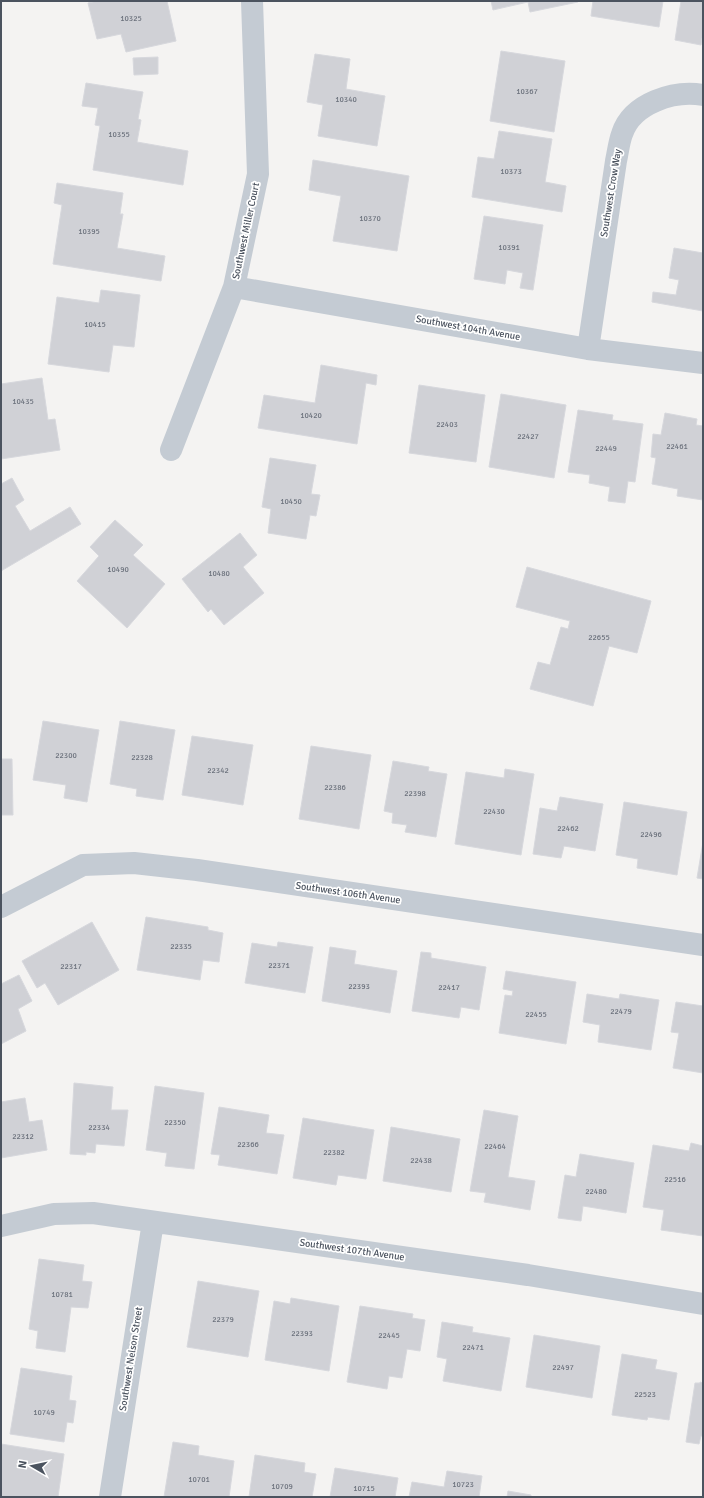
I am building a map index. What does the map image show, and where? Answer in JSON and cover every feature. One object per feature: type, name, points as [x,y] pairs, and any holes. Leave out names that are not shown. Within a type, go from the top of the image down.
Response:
[{"type":"street","name":"Southwest Miller Court","points":[[171,450],[234,287],[258,174],[252,1]]},
{"type":"street","name":"Southwest Crow Way","points":[[588,349],[616,161],[622,133],[630,120],[649,103],[672,96],[692,93],[703,95]]},
{"type":"street","name":"Southwest 104th Avenue","points":[[234,287],[588,349],[703,362]]},
{"type":"street","name":"Southwest 106th Avenue","points":[[1,907],[83,865],[134,863],[204,871],[703,945]]},
{"type":"street","name":"Southwest 107th Avenue","points":[[1,1226],[54,1214],[93,1213],[528,1275],[703,1304]]},
{"type":"street","name":"Southwest Nelson Street","points":[[110,1497],[153,1222]]},
{"type":"building","points":[[97,1],[167,1],[176,41],[126,52],[121,34],[97,39],[88,3]]},
{"type":"building","points":[[491,1],[578,2],[530,12],[528,2],[493,10]]},
{"type":"building","points":[[593,1],[663,1],[659,27],[591,16]]},
{"type":"building","points":[[681,1],[703,1],[703,38],[701,45],[675,40]]},
{"type":"building","points":[[501,51],[565,61],[554,132],[490,121]]},
{"type":"building","points":[[315,54],[350,59],[346,89],[385,96],[377,146],[318,136],[323,105],[307,102]]},
{"type":"building","points":[[158,57],[158,74],[134,75],[133,58]]},
{"type":"building","points":[[86,83],[143,92],[138,119],[141,120],[137,142],[188,151],[183,185],[93,170],[100,126],[95,125],[98,108],[82,106]]},
{"type":"building","points":[[499,131],[552,139],[545,182],[566,186],[562,212],[472,197],[478,157],[494,159]]},
{"type":"building","points":[[313,160],[409,176],[397,251],[333,241],[341,196],[309,190]]},
{"type":"building","points":[[57,183],[123,193],[120,214],[123,214],[117,248],[165,256],[161,281],[53,264],[62,205],[54,203]]},
{"type":"building","points":[[484,216],[543,225],[533,290],[520,288],[523,273],[507,270],[505,284],[474,279]]},
{"type":"building","points":[[674,248],[703,253],[703,311],[652,302],[653,292],[676,295],[679,280],[669,278]]},
{"type":"building","points":[[101,290],[140,295],[134,347],[113,345],[109,372],[48,364],[57,297],[99,303]]},
{"type":"building","points":[[321,365],[377,375],[376,385],[366,383],[357,444],[258,428],[264,395],[315,403]]},
{"type":"building","points":[[42,378],[48,420],[55,419],[60,450],[1,459],[1,384]]},
{"type":"building","points":[[419,385],[485,395],[476,462],[409,453]]},
{"type":"building","points":[[501,394],[566,405],[554,478],[489,467]]},
{"type":"building","points":[[578,410],[613,415],[612,420],[643,424],[635,482],[628,481],[625,503],[608,501],[610,487],[589,483],[590,475],[568,472]]},
{"type":"building","points":[[665,413],[697,419],[696,425],[703,426],[703,500],[677,496],[678,489],[652,484],[656,458],[651,457],[653,434],[661,435]]},
{"type":"building","points":[[270,458],[316,465],[311,494],[320,495],[316,516],[310,515],[306,539],[268,533],[271,509],[262,507]]},
{"type":"building","points":[[12,478],[24,500],[15,506],[30,531],[70,507],[81,524],[1,571],[1,484]]},
{"type":"building","points":[[115,520],[143,545],[133,555],[165,584],[127,628],[77,581],[99,556],[90,547]]},
{"type":"building","points":[[240,533],[257,555],[243,567],[264,593],[224,625],[211,609],[208,612],[182,579]]},
{"type":"building","points":[[527,567],[651,601],[637,653],[609,646],[593,706],[530,689],[538,662],[550,665],[561,627],[568,629],[570,621],[516,607]]},
{"type":"building","points":[[43,721],[99,730],[87,802],[64,798],[66,785],[33,780]]},
{"type":"building","points":[[120,721],[175,730],[163,800],[136,796],[137,789],[110,784]]},
{"type":"building","points":[[192,736],[253,745],[243,805],[182,795]]},
{"type":"building","points":[[311,746],[371,755],[359,829],[299,819]]},
{"type":"building","points":[[1,759],[12,759],[13,815],[1,815]]},
{"type":"building","points":[[393,761],[429,767],[428,771],[447,774],[436,837],[405,832],[407,825],[392,823],[393,813],[384,811]]},
{"type":"building","points":[[505,769],[534,774],[521,855],[455,844],[466,772],[504,778]]},
{"type":"building","points":[[560,797],[603,804],[595,851],[564,846],[561,858],[533,854],[540,808],[557,811]]},
{"type":"building","points":[[624,802],[687,812],[677,875],[637,868],[638,859],[616,855]]},
{"type":"building","points":[[703,842],[703,879],[697,878]]},
{"type":"building","points":[[146,917],[208,927],[208,930],[223,933],[219,962],[203,960],[200,980],[137,970]]},
{"type":"building","points":[[92,922],[119,970],[58,1005],[45,983],[37,988],[22,961]]},
{"type":"building","points":[[278,942],[313,947],[305,993],[245,983],[252,943],[277,947]]},
{"type":"building","points":[[330,947],[356,951],[354,964],[397,971],[390,1013],[322,1001]]},
{"type":"building","points":[[421,952],[431,953],[431,958],[486,967],[479,1010],[461,1007],[459,1018],[412,1011]]},
{"type":"building","points":[[506,971],[576,982],[566,1044],[499,1033],[505,995],[512,996],[513,991],[503,989]]},
{"type":"building","points":[[19,975],[32,1001],[18,1009],[26,1031],[1,1044],[1,984]]},
{"type":"building","points":[[587,994],[619,999],[620,994],[659,1000],[651,1050],[598,1042],[600,1025],[583,1022]]},
{"type":"building","points":[[676,1002],[703,1006],[703,1073],[673,1068],[679,1033],[671,1032]]},
{"type":"building","points":[[74,1083],[113,1087],[111,1110],[128,1110],[124,1146],[96,1144],[95,1153],[86,1152],[86,1155],[70,1154]]},
{"type":"building","points":[[155,1086],[204,1093],[194,1169],[165,1166],[167,1153],[146,1150]]},
{"type":"building","points":[[25,1098],[29,1122],[42,1120],[47,1150],[1,1158],[1,1102]]},
{"type":"building","points":[[219,1107],[269,1115],[266,1133],[284,1135],[277,1174],[218,1165],[220,1155],[211,1154]]},
{"type":"building","points":[[484,1110],[518,1116],[508,1177],[535,1181],[530,1210],[484,1202],[486,1193],[470,1191]]},
{"type":"building","points":[[303,1118],[374,1130],[366,1179],[338,1175],[336,1185],[293,1178]]},
{"type":"building","points":[[391,1127],[460,1139],[451,1192],[383,1181]]},
{"type":"building","points":[[691,1143],[703,1146],[703,1236],[661,1230],[664,1210],[643,1207],[653,1145],[689,1151]]},
{"type":"building","points":[[580,1154],[634,1163],[626,1213],[583,1206],[581,1221],[558,1218],[565,1175],[576,1177]]},
{"type":"building","points":[[39,1259],[84,1265],[82,1281],[92,1282],[88,1308],[71,1307],[65,1352],[36,1348],[38,1331],[29,1329]]},
{"type":"building","points":[[198,1281],[259,1291],[248,1357],[187,1347]]},
{"type":"building","points":[[291,1298],[339,1306],[329,1371],[265,1360],[274,1301],[290,1304]]},
{"type":"building","points":[[360,1306],[413,1314],[412,1318],[425,1320],[420,1351],[407,1349],[402,1378],[389,1376],[387,1389],[347,1382]]},
{"type":"building","points":[[442,1322],[473,1327],[472,1332],[510,1338],[501,1391],[443,1381],[447,1359],[437,1357]]},
{"type":"building","points":[[534,1335],[600,1346],[592,1398],[526,1387]]},
{"type":"building","points":[[622,1354],[657,1360],[655,1369],[677,1373],[669,1420],[648,1417],[647,1420],[612,1415]]},
{"type":"building","points":[[21,1368],[72,1376],[69,1400],[76,1401],[73,1423],[67,1422],[64,1442],[10,1434]]},
{"type":"building","points":[[695,1383],[703,1383],[703,1436],[701,1436],[699,1444],[686,1442]]},
{"type":"building","points":[[173,1442],[199,1446],[198,1455],[234,1461],[229,1497],[164,1497]]},
{"type":"building","points":[[1,1444],[64,1454],[58,1497],[1,1497]]},
{"type":"building","points":[[255,1455],[305,1463],[304,1472],[316,1474],[312,1497],[249,1497]]},
{"type":"building","points":[[335,1468],[398,1478],[395,1497],[330,1497]]},
{"type":"building","points":[[447,1471],[482,1476],[479,1497],[409,1497],[412,1482],[444,1487]]},
{"type":"building","points":[[508,1491],[531,1495],[531,1497],[507,1497]]}]
